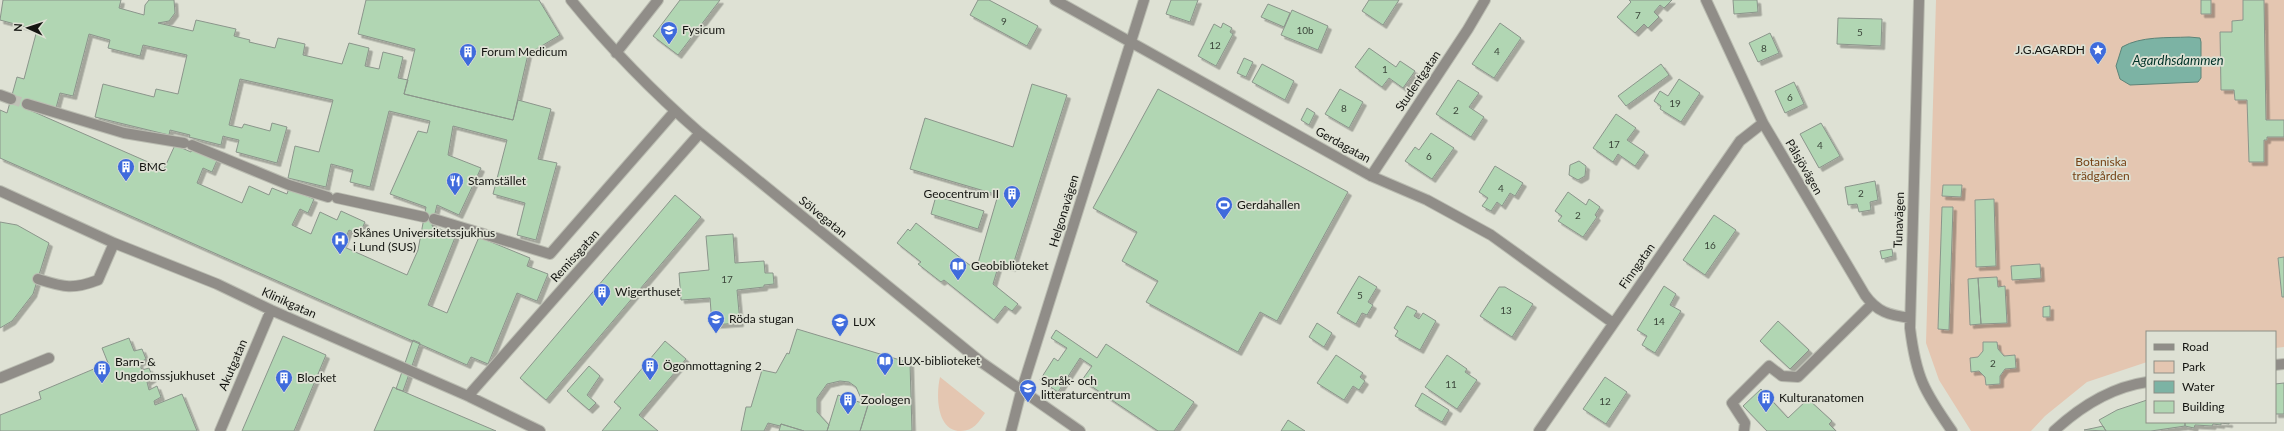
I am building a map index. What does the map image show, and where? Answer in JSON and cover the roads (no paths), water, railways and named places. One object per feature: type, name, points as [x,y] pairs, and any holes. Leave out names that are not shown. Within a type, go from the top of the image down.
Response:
[{"type":"street","name":"Sölvegatan","points":[[571,0],[616,53],[675,111],[700,133],[981,362],[1021,392],[1080,431]]},
{"type":"street","points":[[616,53],[658,0]]},
{"type":"street","name":"Gerdagatan","points":[[1055,0],[1130,40],[1371,176],[1427,200],[1491,236],[1613,323]]},
{"type":"street","name":"Helgonavägen","points":[[1011,431],[1021,392],[1130,40],[1144,0]]},
{"type":"street","name":"Studentgatan","points":[[1371,176],[1468,29],[1485,0]]},
{"type":"street","name":"Pålsjövägen","points":[[1706,0],[1763,122],[1871,305]]},
{"type":"street","name":"Tunavägen","points":[[1919,0],[1910,318],[1913,354],[1919,378],[1930,398],[1952,431]]},
{"type":"street","points":[[0,95],[11,99]]},
{"type":"street","points":[[26,104],[124,133],[188,144],[289,185],[333,198],[429,218],[550,254],[675,111]]},
{"type":"street","name":"Finngatan","points":[[1539,431],[1740,141],[1763,122]]},
{"type":"street","name":"Remissgatan","points":[[468,396],[700,133]]},
{"type":"street","name":"Klinikgatan","points":[[0,191],[114,243],[217,284],[271,310],[468,396],[540,431]]},
{"type":"street","name":"Klinikgatan","points":[[0,197],[26,203]]},
{"type":"street","points":[[38,280],[64,287],[80,287],[98,280],[114,243]]},
{"type":"street","points":[[1744,431],[1745,423],[1732,403],[1768,366],[1782,376],[1798,377],[1871,305],[1887,314],[1910,318]]},
{"type":"street","name":"Akutgatan","points":[[220,431],[271,310]]},
{"type":"street","points":[[0,378],[49,358]]},
{"type":"street","points":[[2054,431],[2066,420],[2100,398],[2119,389],[2146,382]]},
{"type":"water","name":"Agardhsdammen","points":[[2189,37],[2200,38],[2201,42],[2201,78],[2198,82],[2130,85],[2120,79],[2116,66],[2122,47],[2129,43],[2146,39]]},
{"type":"tunnel","points":[[11,99],[27,104]]},
{"type":"place","name":"Fysicum","points":[[669,45]]},
{"type":"place","name":"J.G.AGARDH","points":[[2098,65]]},
{"type":"place","name":"Forum Medicum","points":[[468,67]]},
{"type":"place","name":"BMC","points":[[126,182]]},
{"type":"place","name":"Stamstället","points":[[455,196]]},
{"type":"place","name":"Geocentrum II","points":[[1012,209]]},
{"type":"place","name":"Gerdahallen","points":[[1224,220]]},
{"type":"place","name":"Skånes Universitetssjukhus i Lund (SUS)","points":[[340,255]]},
{"type":"place","name":"Geobiblioteket","points":[[958,281]]},
{"type":"place","name":"Wigerthuset","points":[[602,307]]},
{"type":"place","name":"Röda stugan","points":[[716,334]]},
{"type":"place","name":"LUX","points":[[840,337]]},
{"type":"place","name":"LUX-biblioteket","points":[[885,376]]},
{"type":"place","name":"Ögonmottagning 2","points":[[650,381]]},
{"type":"place","name":"Barn- & Ungdomssjukhuset","points":[[102,384]]},
{"type":"place","name":"Blocket","points":[[284,393]]},
{"type":"place","name":"Språk- och litteraturcentrum","points":[[1028,403]]},
{"type":"place","name":"Kulturanatomen","points":[[1766,413]]},
{"type":"place","name":"Zoologen","points":[[848,415]]},
{"type":"park label","name":"Botaniska trädgården","points":[[2101,169]]}]
